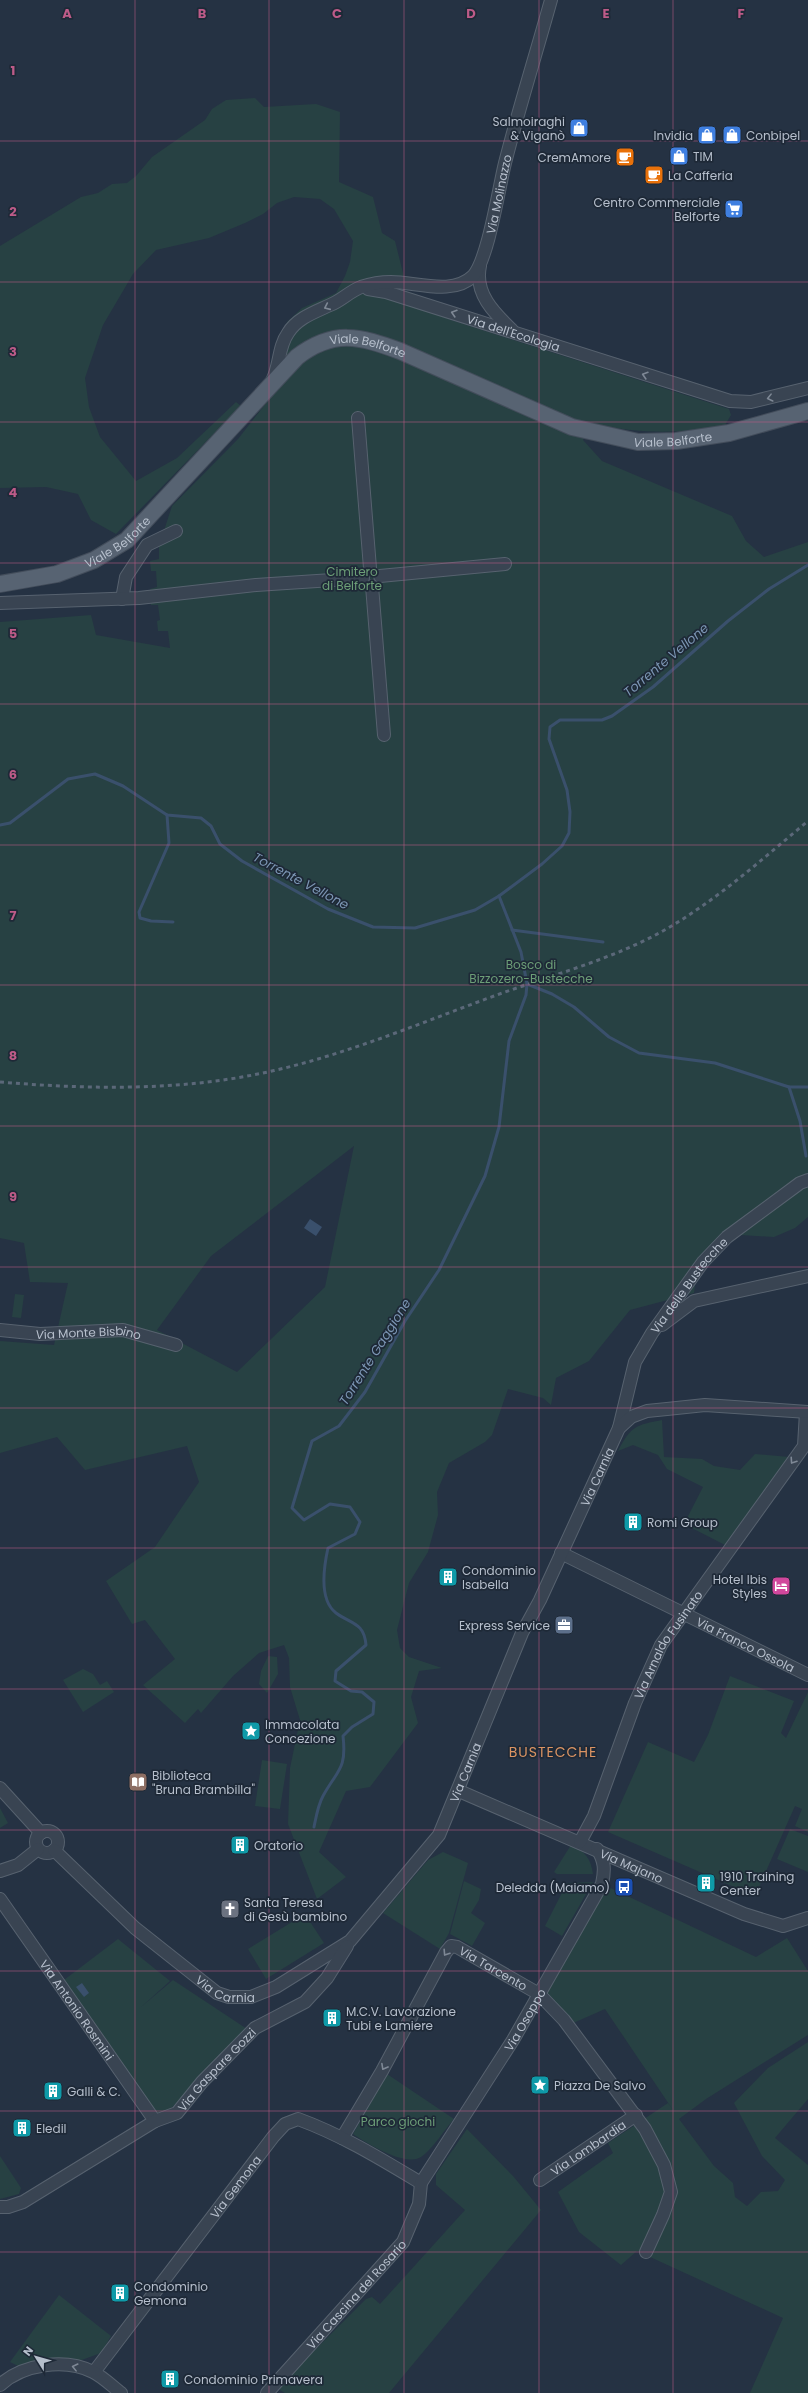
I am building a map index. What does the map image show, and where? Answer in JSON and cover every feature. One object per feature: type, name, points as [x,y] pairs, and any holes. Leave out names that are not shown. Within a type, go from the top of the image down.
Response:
[{"type":"main road","name":"Viale Belforte","points":[[0,584],[58,574],[94,560],[127,540],[297,357],[319,342],[343,338],[358,338],[400,351],[572,427],[638,442],[676,441],[729,433],[808,411]]},
{"type":"street","name":"Via Molinazzo","points":[[361,287],[390,282],[437,287],[460,284],[473,276],[482,261],[505,163],[551,0]]},
{"type":"street","points":[[482,261],[479,282],[483,295],[514,332]]},
{"type":"street","points":[[267,389],[276,373],[279,354],[287,333],[295,324],[308,315],[333,304],[361,287]]},
{"type":"street","name":"Via dell'Ecologia","points":[[361,287],[386,292],[514,332],[596,360],[730,401],[750,402],[808,388]]},
{"type":"street","points":[[358,418],[368,578],[384,735]]},
{"type":"street","points":[[122,599],[126,577],[147,545],[176,531]]},
{"type":"street","points":[[0,604],[139,598],[256,585],[368,578],[378,583],[380,576],[505,564]]},
{"type":"street","name":"Via delle Bustecche","points":[[619,1428],[635,1362],[652,1333],[703,1262],[727,1237],[800,1183],[808,1180]]},
{"type":"street","points":[[652,1333],[694,1301],[808,1276]]},
{"type":"street","name":"Via Monte Bisbino","points":[[0,1330],[40,1334],[123,1330],[176,1345]]},
{"type":"street","name":"Via Carnia","points":[[54,1850],[135,1928],[217,1993],[229,1997],[251,1997],[276,1987],[350,1941],[439,1835],[459,1791],[522,1633],[619,1428],[631,1417],[647,1411],[690,1407],[752,1407],[807,1412]]},
{"type":"street","name":"Via Arnaldo Fusinato","points":[[580,1842],[594,1816],[635,1703],[661,1645],[683,1613],[806,1448],[807,1412]]},
{"type":"street","name":"Via Franco Ossola","points":[[561,1553],[808,1675]]},
{"type":"street","points":[[0,1788],[41,1833]]},
{"type":"street","name":"Via Majano","points":[[459,1791],[597,1849],[744,1914],[784,1926],[808,1918]]},
{"type":"street","points":[[48,1831],[56,1837],[57,1844],[54,1850],[44,1852],[38,1849],[36,1840],[41,1833],[48,1831]]},
{"type":"street","points":[[0,1871],[18,1866],[38,1849]]},
{"type":"street","name":"Via Osoppo","points":[[421,2182],[513,2040],[602,1884],[605,1871],[604,1859],[597,1849]]},
{"type":"street","name":"Via Antonio Rosmini","points":[[0,1899],[154,2121]]},
{"type":"street","name":"Via Gaspare Gozzi","points":[[0,2207],[8,2207],[23,2202],[154,2121],[177,2113],[202,2082],[255,2028],[305,2002],[327,1978],[350,1941]]},
{"type":"street","name":"Via Tarcento","points":[[342,2138],[451,1946],[539,1994]]},
{"type":"street","name":"Via Lombardia","points":[[539,1994],[564,2020],[636,2115],[664,2165],[671,2192],[663,2215],[646,2252]]},
{"type":"street","name":"Via Lombardia","points":[[540,2180],[636,2115]]},
{"type":"street","name":"Via Gemona","points":[[94,2372],[273,2137],[285,2124],[298,2119],[367,2150],[421,2182]]},
{"type":"street","name":"Via Cascina del Rosario","points":[[267,2393],[403,2242],[419,2204],[421,2182]]},
{"type":"street","points":[[0,2385],[10,2376],[50,2364],[73,2366],[94,2372],[121,2393]]},
{"type":"green space","name":"Bosco di Bizzozero-Bustecche","points":[[255,98],[264,107],[316,104],[340,112],[339,182],[373,197],[382,233],[395,241],[404,277],[399,299],[451,320],[729,409],[731,415],[725,425],[691,430],[658,432],[591,424],[583,440],[602,461],[732,516],[746,541],[764,557],[808,542],[808,1217],[795,1228],[774,1237],[741,1235],[721,1247],[696,1278],[694,1293],[630,1310],[589,1361],[556,1378],[551,1405],[543,1398],[508,1389],[492,1435],[485,1442],[449,1463],[437,1492],[438,1515],[428,1552],[409,1583],[397,1630],[400,1648],[409,1657],[442,1668],[419,1671],[411,1697],[418,1723],[370,1787],[346,1791],[319,1852],[346,1877],[317,1899],[288,1824],[290,1768],[300,1720],[290,1687],[289,1658],[284,1645],[259,1653],[233,1676],[201,1713],[198,1709],[185,1723],[143,1685],[175,1659],[145,1620],[132,1624],[106,1581],[155,1547],[199,1482],[187,1446],[85,1470],[57,1437],[0,1453],[0,1341],[54,1345],[68,1283],[30,1282],[24,1243],[0,1238],[0,622],[91,615],[96,635],[170,648],[168,631],[158,631],[157,621],[160,620],[158,605],[151,605],[150,589],[157,587],[156,571],[151,571],[150,561],[159,559],[159,546],[172,506],[238,439],[277,389],[284,331],[287,322],[302,308],[336,293],[345,276],[350,262],[353,241],[334,209],[320,199],[294,197],[277,203],[263,214],[245,223],[209,238],[156,250],[133,274],[103,325],[85,378],[89,407],[100,437],[136,481],[177,458],[236,402],[241,406],[116,534],[91,520],[78,494],[46,487],[0,488],[0,246],[81,197],[98,193],[112,184],[127,183],[136,176],[152,157],[205,120],[212,109],[226,100]],"holes":[[[354,1146],[325,1287],[237,1372],[157,1330],[211,1256]]]},
{"type":"green space","points":[[15,1294],[24,1295],[21,1318],[12,1317]]},
{"type":"green space","points":[[662,1420],[664,1457],[702,1459],[714,1466],[740,1470],[755,1454],[789,1457],[725,1545],[684,1524],[703,1487],[667,1469],[658,1455],[633,1445],[618,1451],[627,1436],[635,1428],[646,1423]]},
{"type":"green space","points":[[268,1656],[277,1657],[278,1674],[267,1693],[259,1684],[261,1671]]},
{"type":"green space","points":[[83,1669],[93,1674],[100,1685],[107,1681],[114,1692],[83,1712],[63,1680]]},
{"type":"green space","points":[[730,1676],[794,1701],[781,1733],[786,1738],[808,1692],[808,1832],[795,1826],[802,1809],[795,1806],[755,1896],[608,1832],[648,1742],[694,1762],[708,1735]]},
{"type":"green space","points":[[262,1760],[287,1764],[280,1809],[255,1806]]},
{"type":"green space","points":[[0,1808],[8,1823],[0,1828]]},
{"type":"green space","points":[[790,1829],[808,1836],[808,1872],[777,1859]]},
{"type":"green space","points":[[571,1845],[584,1853],[591,1864],[593,1874],[557,1874],[554,1872]]},
{"type":"green space","points":[[443,1852],[468,1863],[449,1933],[440,1949],[383,1913],[428,1860]]},
{"type":"green space","points":[[464,1881],[481,1889],[479,1900],[471,1913],[485,1923],[472,1946],[450,1934]]},
{"type":"green space","points":[[593,1882],[562,1936],[545,1926],[567,1883]]},
{"type":"green space","points":[[602,1884],[756,1957],[787,1938],[808,1971],[808,2035],[706,2099],[679,2119],[714,2166],[733,2183],[735,2197],[747,2206],[761,2192],[778,2191],[785,2180],[762,2156],[734,2103],[768,2068],[808,2042],[808,2099],[775,2138],[808,2165],[808,2393],[750,2393],[783,2318],[637,2251],[621,2265],[579,2232],[558,2192],[613,2153],[608,2143],[668,2103],[675,2113],[605,2009],[571,2024],[539,1994]]},
{"type":"green space","points":[[305,1914],[324,1943],[266,1979],[248,1949]]},
{"type":"green space","points":[[118,1939],[170,1981],[140,2008],[173,1980],[247,2029],[159,2121],[64,1980]]},
{"type":"green space","name":"Parco giochi","points":[[387,2074],[454,2119],[434,2145],[421,2157],[406,2159],[396,2157],[353,2134]]},
{"type":"green space","points":[[467,2129],[513,2176],[541,2210],[389,2393],[285,2393],[280,2390],[280,2385],[366,2299],[372,2297],[380,2304],[465,2210],[436,2185],[436,2174]]},
{"type":"green space","points":[[0,2156],[21,2188],[19,2194],[0,2199]]},
{"type":"green space","points":[[59,2295],[111,2336],[101,2353],[79,2361],[22,2368],[10,2362]]},
{"type":"water","points":[[310,1219],[322,1227],[316,1236],[304,1228]]},
{"type":"water","points":[[82,1983],[89,1993],[84,1997],[76,1987]]},
{"type":"waterway","name":"Torrente Vellone","points":[[0,825],[10,823],[68,779],[95,774],[123,786],[167,815],[201,818],[211,826],[220,844],[242,861],[328,909],[373,927],[415,928],[475,910],[499,896],[542,864],[562,846],[569,833],[570,812],[567,790],[549,739],[550,727],[560,720],[602,720],[612,716],[653,687],[728,621],[769,589],[808,565]]},
{"type":"waterway","points":[[167,815],[169,843],[139,912],[140,918],[151,921],[173,922]]},
{"type":"waterway","points":[[499,896],[521,952],[527,984],[552,994],[574,1007],[609,1037],[639,1053],[715,1063],[789,1087],[808,1087]]},
{"type":"waterway","points":[[512,930],[603,942]]},
{"type":"waterway","name":"Torrente Gaggione","points":[[314,1827],[321,1800],[340,1769],[342,1763],[344,1756],[343,1736],[352,1727],[373,1714],[374,1702],[362,1692],[351,1691],[335,1681],[336,1671],[366,1645],[365,1637],[360,1628],[356,1624],[336,1613],[330,1607],[324,1582],[328,1548],[355,1534],[360,1522],[350,1507],[330,1504],[304,1520],[292,1508],[312,1441],[339,1426],[365,1392],[405,1321],[439,1270],[485,1176],[499,1127],[509,1041],[526,995],[527,984]]},
{"type":"waterway","points":[[789,1087],[800,1121],[806,1156]]},
{"type":"railway","points":[[0,1082],[95,1087],[190,1084],[253,1075],[345,1051],[494,996],[579,967],[641,942],[681,920],[719,894],[808,821]]},
{"type":"place","name":"Salmoiraghi & Viganò","points":[[579,128]]},
{"type":"place","name":"Invidia","points":[[707,135]]},
{"type":"place","name":"Conbipel","points":[[732,135]]},
{"type":"place","name":"TIM","points":[[679,156]]},
{"type":"place","name":"CremAmore","points":[[625,157]]},
{"type":"place","name":"La Cafferia","points":[[654,175]]},
{"type":"place","name":"Centro Commerciale Belforte","points":[[734,209]]},
{"type":"place","name":"Romi Group","points":[[633,1522]]},
{"type":"place","name":"Condominio Isabella","points":[[448,1577]]},
{"type":"place","name":"Hotel Ibis Styles","points":[[781,1586]]},
{"type":"place","name":"Express Service","points":[[564,1625]]},
{"type":"place","name":"Immacolata Concezione","points":[[251,1731]]},
{"type":"place","name":"Biblioteca \"Bruna Brambilla\"","points":[[138,1782]]},
{"type":"place","name":"Oratorio","points":[[240,1845]]},
{"type":"place","name":"1910 Training Center","points":[[706,1883]]},
{"type":"place","name":"Deledda (Maiamo)","points":[[624,1887]]},
{"type":"place","name":"Santa Teresa di Gesù bambino","points":[[230,1909]]},
{"type":"place","name":"M.C.V. Lavorazione Tubi e Lamiere","points":[[332,2018]]},
{"type":"place","name":"Piazza De Salvo","points":[[540,2085]]},
{"type":"place","name":"Galli & C.","points":[[53,2091]]},
{"type":"place","name":"Eledil","points":[[22,2128]]},
{"type":"place","name":"Condominio Gemona","points":[[120,2293]]},
{"type":"place","name":"Condominio Primavera","points":[[170,2379]]},
{"type":"district","name":"BUSTECCHE","points":[[553,1752]]},
{"type":"park label","name":"Cimitero di Belforte","points":[[352,578]]}]
